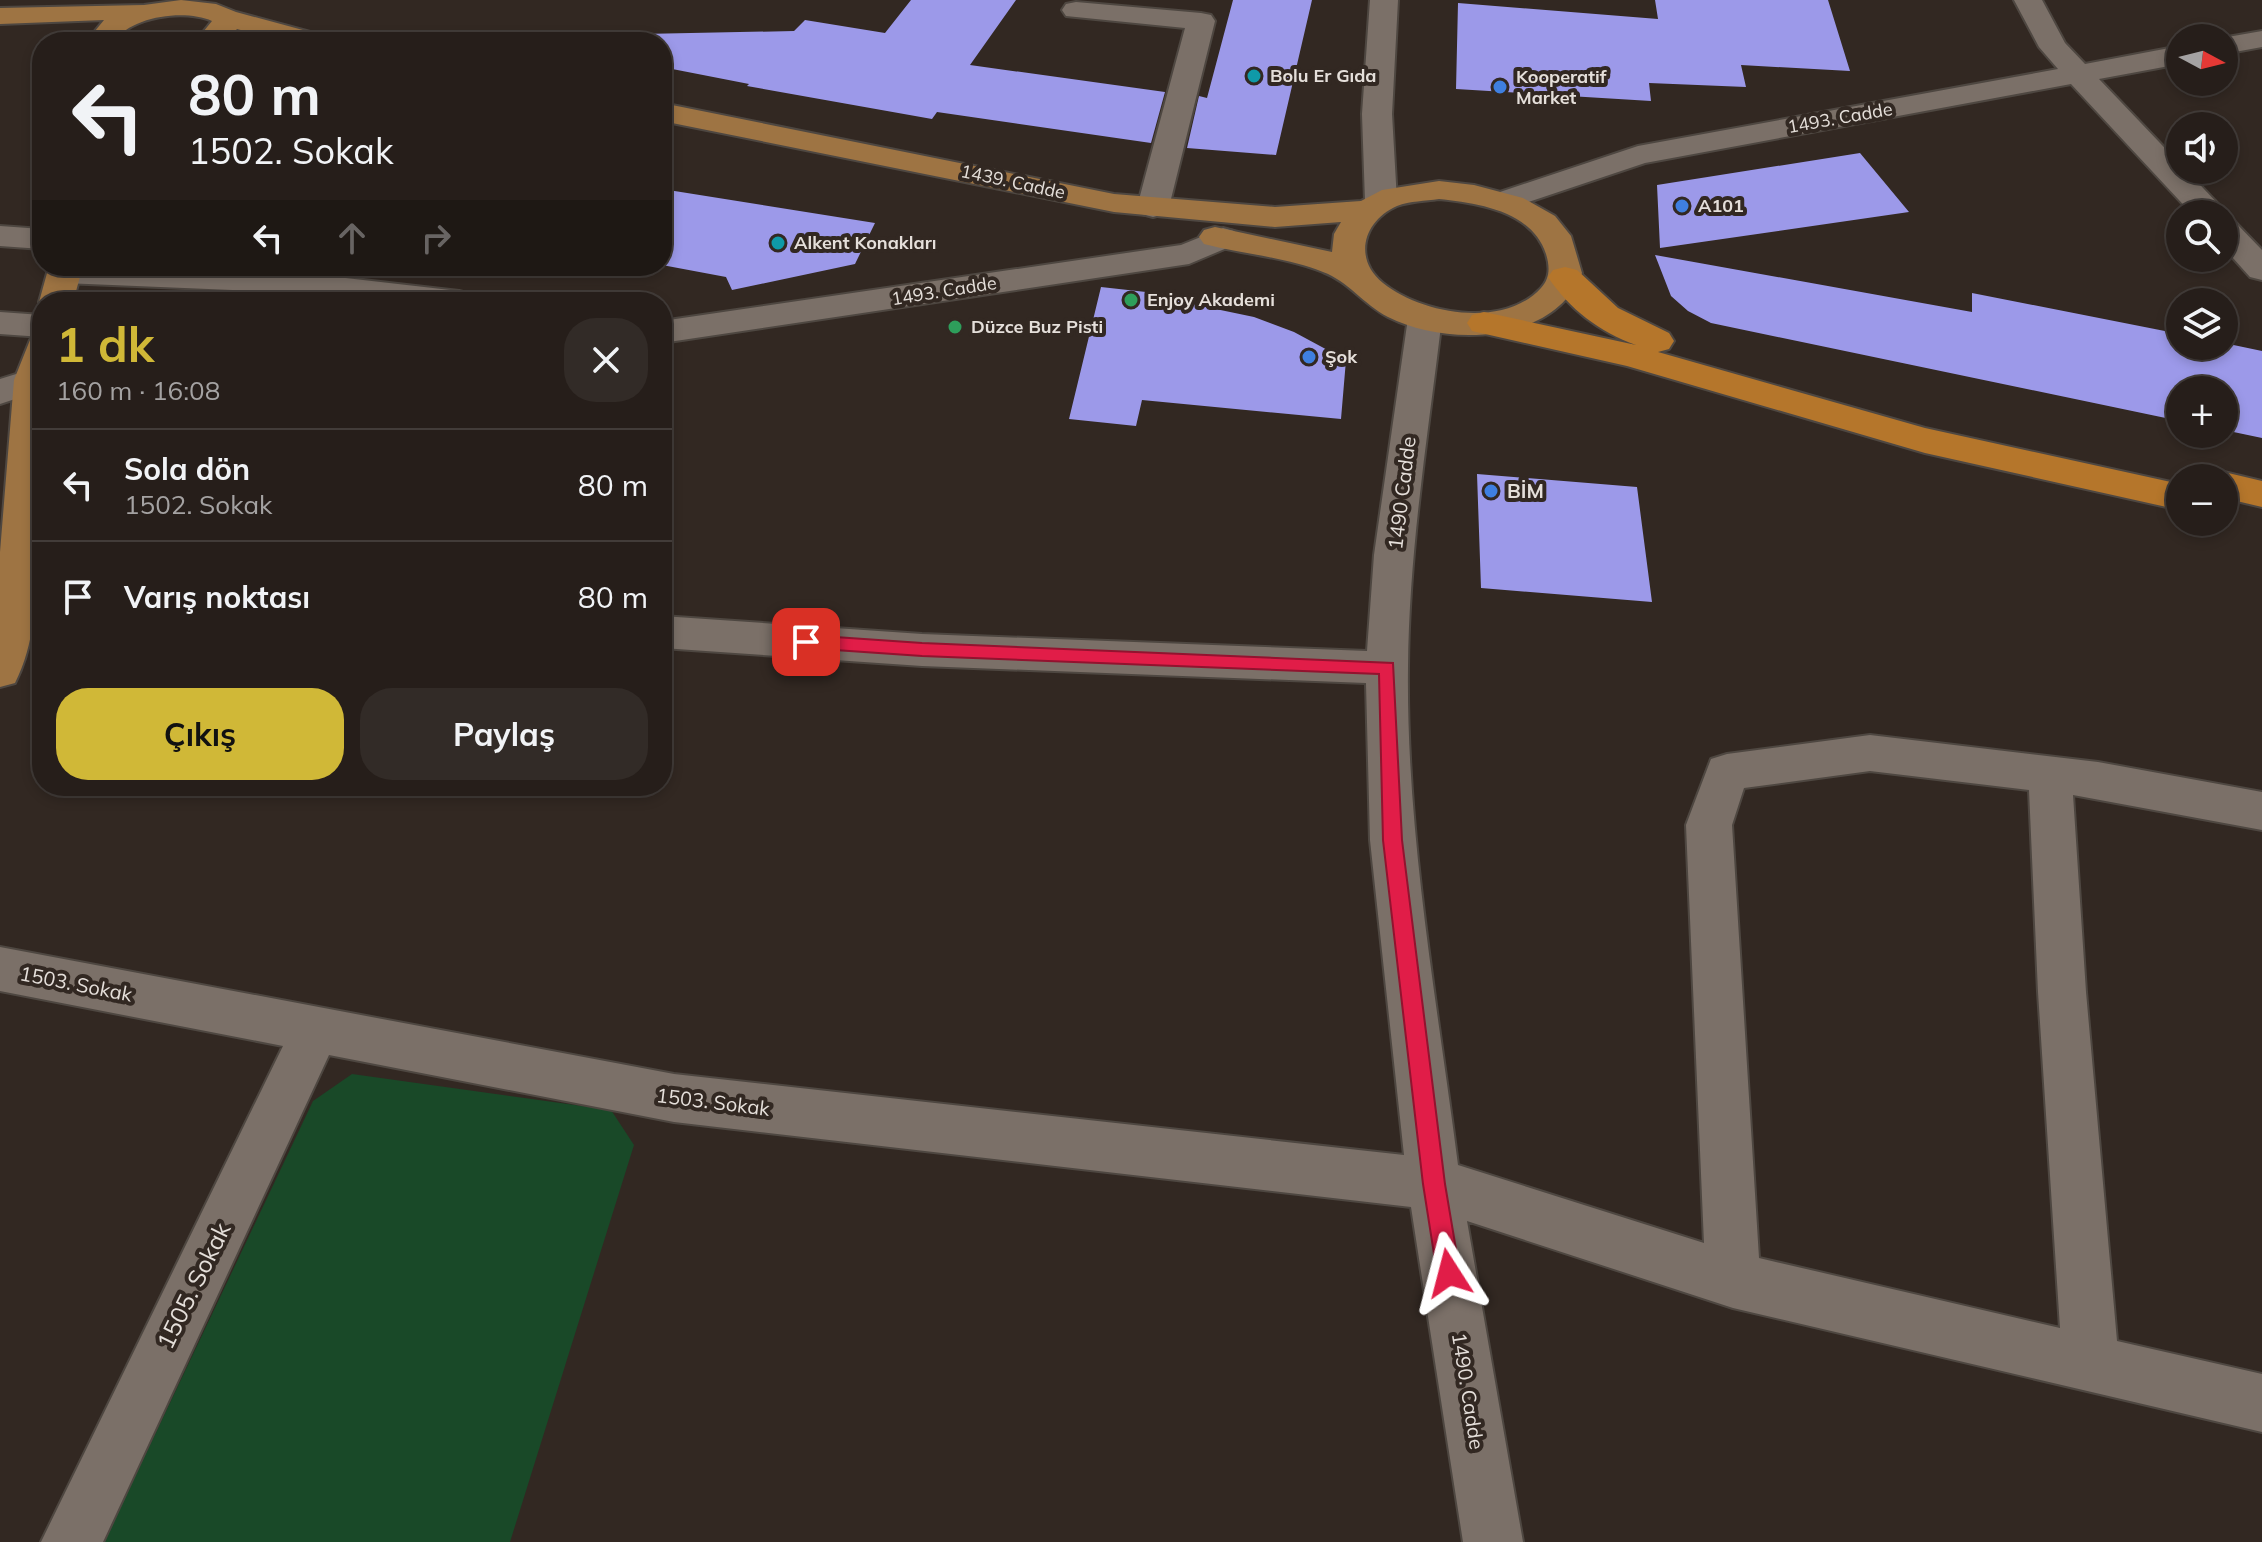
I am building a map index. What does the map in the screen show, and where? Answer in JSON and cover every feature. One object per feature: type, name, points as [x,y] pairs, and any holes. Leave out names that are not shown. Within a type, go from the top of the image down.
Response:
[{"type":"highway","points":[[1565,277],[1594,309],[1615,324],[1703,357],[1896,408],[2166,471]]},
{"type":"highway","points":[[1484,323],[1536,331],[1641,356],[1890,431],[2166,494]]},
{"type":"highway","points":[[2238,488],[2262,494]]},
{"type":"highway","points":[[2238,510],[2262,515]]},
{"type":"main road","points":[[0,16],[181,1],[218,8],[286,32]]},
{"type":"main road","points":[[107,32],[112,24],[148,6]]},
{"type":"main road","points":[[218,8],[224,28],[220,32]]},
{"type":"main road","points":[[0,28],[32,34]]},
{"type":"main road","name":"1439. Cadde","points":[[672,114],[1114,203],[1275,217],[1386,202]]},
{"type":"main road","name":"1439. Cadde","points":[[672,139],[1093,226],[1223,238],[1316,257],[1352,271]]},
{"type":"main road","points":[[1439,190],[1460,191],[1505,201],[1544,223],[1561,244],[1567,268],[1554,295],[1529,313],[1484,323],[1425,318],[1393,307],[1365,288],[1352,271],[1345,248],[1350,231],[1386,202],[1439,190]]},
{"type":"main road","points":[[0,671],[29,614],[29,375]]},
{"type":"street","points":[[1384,0],[1377,114],[1386,202]]},
{"type":"street","points":[[2028,0],[2053,47],[2197,200]]},
{"type":"street","points":[[1076,10],[1201,21],[1153,207]]},
{"type":"street","points":[[2238,43],[2262,39]]},
{"type":"street","name":"1493. Cadde","points":[[1505,201],[1638,155],[2166,58]]},
{"type":"street","points":[[0,236],[32,238]]},
{"type":"street","name":"1493. Cadde","points":[[672,331],[1189,254],[1223,238]]},
{"type":"street","points":[[2238,244],[2262,270]]},
{"type":"street","points":[[62,280],[302,283],[376,292]]},
{"type":"street","name":"1490 Cadde","points":[[1387,668],[1394,555],[1425,318]]},
{"type":"street","points":[[0,323],[32,325]]},
{"type":"street","points":[[672,633],[922,650],[1387,668]]},
{"type":"street","name":"1490. Cadde","points":[[1387,668],[1393,840],[1434,1184],[1493,1542]]},
{"type":"street","points":[[1733,1280],[1709,825],[1727,772],[1870,753],[2098,780],[2262,811]]},
{"type":"street","points":[[2050,775],[2062,992],[2091,1363]]},
{"type":"street","name":"1503. Sokak","points":[[0,969],[674,1098],[1434,1184],[1733,1280],[2262,1403]]},
{"type":"street","name":"1505. Sokak","points":[[71,1542],[316,1030]]},
{"type":"green space","points":[[352,1074],[611,1110],[634,1145],[510,1542],[104,1542],[313,1101]]},
{"type":"building","points":[[911,0],[1016,0],[970,65],[1165,92],[1151,143],[937,112],[932,119],[747,86],[749,84],[672,69],[672,33],[794,31],[805,20],[885,33]]},
{"type":"building","name":"Bolu Er Gıda","points":[[1233,0],[1312,0],[1276,155],[1187,148],[1199,96],[1207,98]]},
{"type":"building","points":[[1655,0],[1828,0],[1850,71],[1741,65],[1746,87],[1649,83],[1651,101],[1456,89],[1458,3],[1658,19]]},
{"type":"building","points":[[1860,153],[1909,212],[1660,248],[1657,185]]},
{"type":"building","name":"Alkent Konakları","points":[[672,191],[875,223],[855,264],[732,290],[726,277],[672,267]]},
{"type":"building","points":[[1655,255],[1972,312],[1972,293],[2166,331],[2166,360],[2238,360],[2238,346],[2262,351],[2262,438],[2238,433],[2238,376],[2166,376],[2166,418],[1711,323],[1688,311],[1671,296]]},
{"type":"building","points":[[1101,287],[1164,294],[1163,298],[1254,317],[1294,332],[1346,360],[1341,419],[1142,400],[1136,426],[1069,419]]},
{"type":"building","points":[[1477,474],[1637,487],[1652,602],[1481,588]]},
{"type":"place","name":"Bolu Er Gıda","points":[[1254,76]]},
{"type":"place","name":"Kooperatif Market","points":[[1500,87]]},
{"type":"place","name":"A101","points":[[1682,206]]},
{"type":"place","name":"Alkent Konakları","points":[[778,243]]},
{"type":"place","name":"Enjoy Akademi","points":[[1131,300]]},
{"type":"place","name":"Düzce Buz Pisti","points":[[955,327]]},
{"type":"place","name":"Şok","points":[[1309,357]]},
{"type":"place","name":"BİM","points":[[1491,491]]},
{"type":"route","points":[[806,642],[922,650],[1387,668],[1393,840],[1434,1184],[1449,1273]]}]
